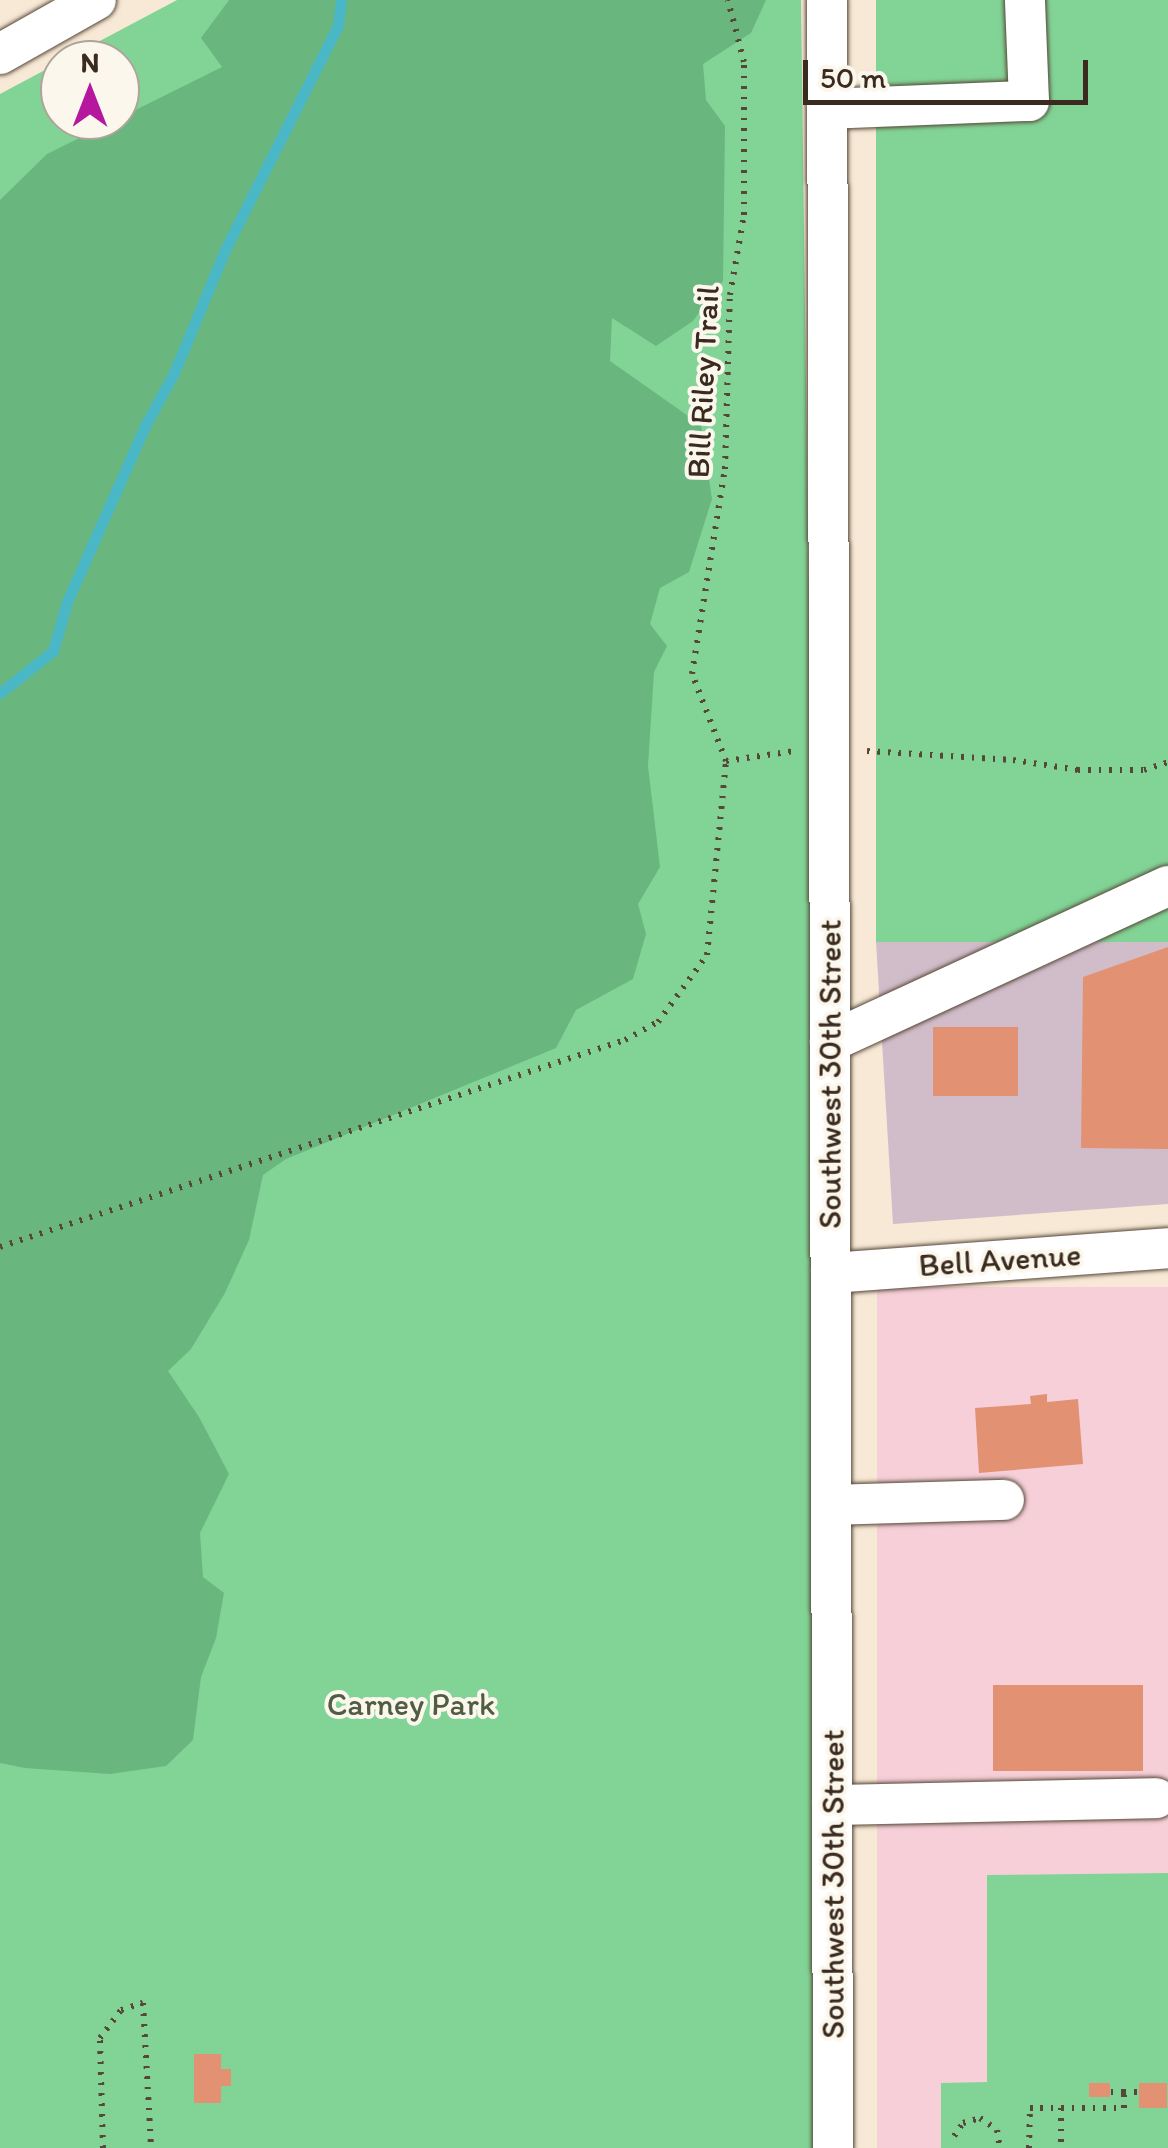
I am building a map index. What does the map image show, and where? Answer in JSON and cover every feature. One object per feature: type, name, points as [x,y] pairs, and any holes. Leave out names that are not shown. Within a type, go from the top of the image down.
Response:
[{"type":"street","points":[[0,54],[96,0]]},
{"type":"street","name":"Southwest 30th Street","points":[[827,0],[833,2148]]},
{"type":"street","points":[[827,109],[1028,101],[1025,0]]},
{"type":"street","points":[[830,1042],[1168,886]]},
{"type":"street","name":"Bell Avenue","points":[[832,1273],[1168,1248]]},
{"type":"street","points":[[832,1505],[1004,1500]]},
{"type":"street","points":[[832,1805],[1156,1798]]},
{"type":"path","name":"Bill Riley Trail","points":[[726,760],[692,674],[725,469],[730,295],[744,215],[744,62],[728,0]]},
{"type":"path","points":[[0,1246],[625,1040],[658,1022],[707,955],[726,760],[828,748],[1013,760],[1078,770],[1144,770],[1168,762]]},
{"type":"path","points":[[103,2148],[100,2038],[121,2010],[143,2003],[151,2148]]},
{"type":"path","points":[[1110,2092],[1138,2092]]},
{"type":"path","points":[[1028,2148],[1030,2108],[1124,2108],[1124,2092]]},
{"type":"path","points":[[1062,2108],[1062,2148]]},
{"type":"path","points":[[954,2136],[963,2123],[980,2118],[996,2130],[1000,2148]]},
{"type":"shaded area","points":[[1168,848],[1168,1204],[893,1224],[876,942]]},
{"type":"shaded area","points":[[877,1287],[1168,1287],[1168,2148],[877,2148]]},
{"type":"green space","name":"Carney Park","points":[[177,0],[801,0],[829,2148],[0,2148],[0,94],[40,73],[40,140],[140,140],[140,40],[102,40]]},
{"type":"green space","points":[[229,0],[766,0],[751,33],[703,64],[706,100],[725,126],[723,281],[693,321],[656,346],[612,318],[610,361],[701,425],[712,499],[689,572],[660,588],[650,624],[667,646],[654,672],[648,766],[660,867],[638,904],[646,934],[633,979],[576,1010],[556,1048],[286,1159],[263,1175],[249,1240],[225,1293],[191,1349],[168,1371],[199,1417],[229,1474],[200,1533],[203,1577],[224,1593],[216,1638],[201,1677],[193,1740],[166,1766],[110,1774],[25,1768],[0,1763],[0,200],[47,154],[75,140],[140,140],[140,108],[222,67],[201,38]]},
{"type":"green space","points":[[876,0],[1168,0],[1168,942],[876,942]]},
{"type":"green space","points":[[1168,1873],[1168,2148],[941,2148],[941,2083],[987,2082],[987,1875]]},
{"type":"building","points":[[1168,947],[1168,1149],[1081,1148],[1083,977]]},
{"type":"building","points":[[933,1027],[1018,1027],[1018,1096],[933,1096]]},
{"type":"building","points":[[1047,1394],[1047,1402],[1078,1399],[1083,1464],[979,1473],[975,1408],[1031,1404],[1030,1396]]},
{"type":"building","points":[[993,1685],[1143,1685],[1143,1771],[993,1771]]},
{"type":"building","points":[[194,2054],[221,2054],[221,2069],[231,2069],[231,2086],[221,2086],[221,2103],[194,2103]]},
{"type":"building","points":[[1089,2083],[1110,2083],[1110,2097],[1089,2097]]},
{"type":"building","points":[[1139,2083],[1167,2083],[1167,2108],[1139,2108]]},
{"type":"waterway","points":[[0,693],[53,651],[67,602],[146,424],[174,373],[225,250],[338,25],[341,0]]}]
